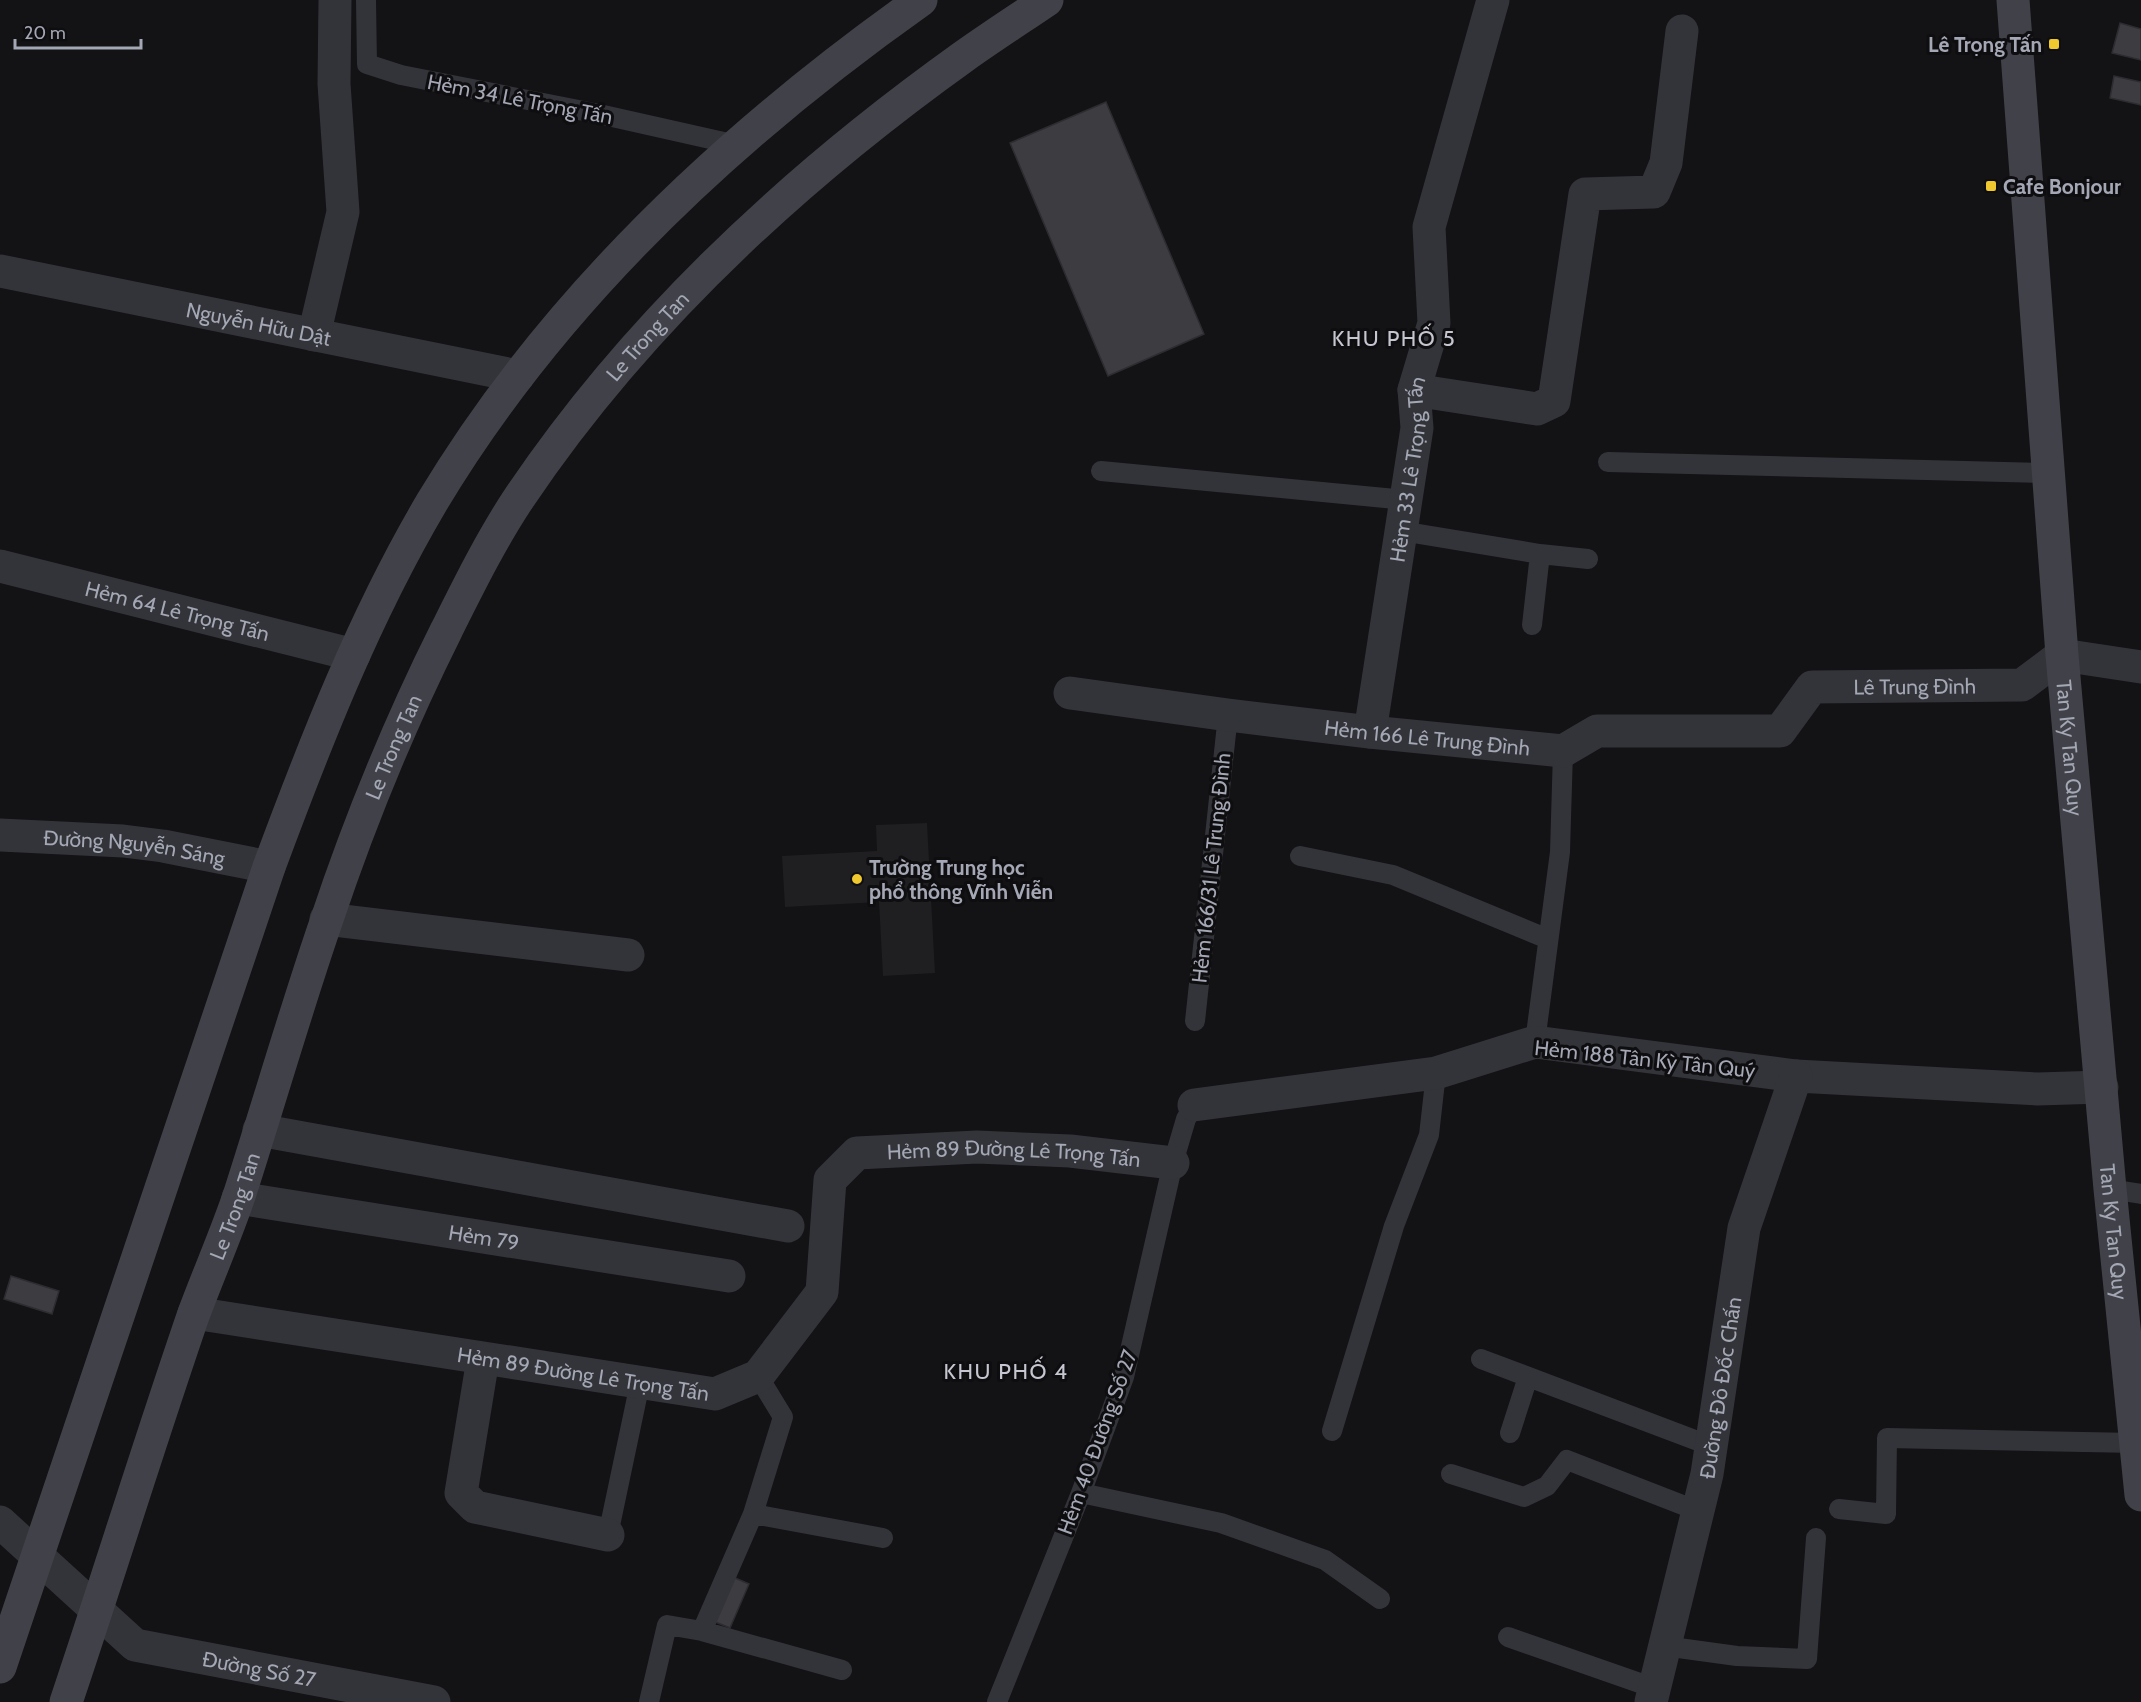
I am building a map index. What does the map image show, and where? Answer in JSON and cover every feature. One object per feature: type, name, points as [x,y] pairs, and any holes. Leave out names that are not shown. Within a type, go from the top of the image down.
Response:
[{"type":"main road","points":[[0,1667],[269,867],[309,761],[354,655],[392,577],[432,503],[518,376],[616,261],[667,208],[800,90],[857,45],[921,0]]},
{"type":"main road","name":"Le Trong Tan","points":[[66,1702],[194,1313],[238,1197],[326,919],[374,790],[419,684],[466,590],[517,501],[582,412],[653,327],[728,252],[880,120],[963,57],[1047,0]]},
{"type":"main road","name":"Tan Ky Tan Quy","points":[[2013,0],[2062,655],[2102,1087],[2126,1192],[2136,1443],[2141,1495]]},
{"type":"street","points":[[314,335],[343,212],[334,84],[335,0]]},
{"type":"street","name":"Hẻm 33 Lê Trọng Tấn","points":[[1370,732],[1417,428],[1414,390],[1434,323],[1429,227],[1493,0]]},
{"type":"street","points":[[1414,390],[1537,409],[1554,401],[1585,194],[1654,192],[1666,163],[1682,31]]},
{"type":"street","name":"Nguyễn Hữu Dật","points":[[0,271],[518,376]]},
{"type":"street","name":"Hẻm 64 Lê Trọng Tấn","points":[[0,566],[354,655]]},
{"type":"street","points":[[2062,655],[2141,667]]},
{"type":"street","name":"Lê Trung Đình","points":[[1563,751],[1597,731],[1780,730],[1812,687],[2022,685],[2062,655]]},
{"type":"street","name":"Hẻm 166 Lê Trung Đình","points":[[1070,693],[1370,732],[1563,751]]},
{"type":"street","name":"Đường Nguyễn Sáng","points":[[0,835],[123,841],[163,846],[269,867]]},
{"type":"street","points":[[326,919],[628,955]]},
{"type":"street","name":"Hẻm 188 Tân Kỳ Tân Quý","points":[[1194,1106],[1436,1073],[1535,1042],[1796,1076],[2038,1089],[2102,1087]]},
{"type":"street","name":"Đường Đô Đốc Chấn","points":[[1653,1695],[1712,1446],[1744,1228],[1796,1076]]},
{"type":"street","points":[[259,1130],[788,1226]]},
{"type":"street","name":"Hẻm 89 Đường Lê Trọng Tấn","points":[[194,1313],[715,1394],[758,1376],[822,1292],[830,1180],[856,1153],[977,1147],[1070,1151],[1173,1163]]},
{"type":"street","name":"Hẻm 79","points":[[238,1197],[729,1275]]},
{"type":"street","points":[[483,1359],[461,1493],[476,1507],[608,1535]]},
{"type":"street","name":"Đường Số 27","points":[[0,1522],[135,1645],[434,1702]]},
{"type":"lane","name":"Hẻm 34 Lê Trọng Tấn","points":[[366,0],[367,64],[401,75],[599,114],[737,145]]},
{"type":"lane","points":[[1608,462],[2048,473]]},
{"type":"lane","points":[[1101,471],[1404,515],[1540,554],[1588,559]]},
{"type":"lane","points":[[1532,625],[1540,554]]},
{"type":"lane","name":"Hẻm 166/31 Lê Trung Đình","points":[[1194,1021],[1228,715]]},
{"type":"lane","points":[[1535,1042],[1560,852],[1563,751]]},
{"type":"lane","points":[[1300,856],[1393,875],[1548,939]]},
{"type":"lane","points":[[1332,1431],[1394,1226],[1429,1135],[1436,1073]]},
{"type":"lane","name":"Hẻm 40 Đường Số 27","points":[[997,1702],[1081,1492],[1124,1377],[1173,1163],[1186,1119],[1194,1106]]},
{"type":"lane","points":[[1481,1359],[1712,1446]]},
{"type":"lane","points":[[702,1631],[753,1514],[783,1417],[758,1376]]},
{"type":"lane","points":[[1510,1433],[1528,1377]]},
{"type":"lane","points":[[608,1535],[640,1383]]},
{"type":"lane","points":[[1839,1509],[1886,1514],[1887,1438],[2136,1443]]},
{"type":"lane","points":[[1451,1474],[1524,1497],[1547,1486],[1567,1460],[1698,1511]]},
{"type":"lane","points":[[1081,1492],[1221,1523],[1325,1560],[1380,1599]]},
{"type":"lane","points":[[753,1514],[883,1538]]},
{"type":"lane","points":[[1664,1646],[1737,1656],[1806,1659],[1816,1538]]},
{"type":"lane","points":[[649,1702],[667,1625],[702,1631],[842,1670]]},
{"type":"lane","points":[[1508,1638],[1653,1695]]},
{"type":"shaded area","name":"Trường Trung học phổ thông Vĩnh Viễn","points":[[927,823],[935,973],[883,976],[879,902],[785,907],[782,856],[877,851],[876,825]]},
{"type":"building","points":[[2120,23],[2141,29],[2141,60],[2112,53]]},
{"type":"building","points":[[2114,76],[2141,82],[2141,105],[2110,98]]},
{"type":"building","points":[[1106,102],[1204,334],[1108,376],[1010,143]]},
{"type":"building","points":[[11,1276],[59,1291],[52,1314],[4,1299]]},
{"type":"building","points":[[733,1577],[749,1584],[730,1628],[713,1621]]},
{"type":"place","name":"Lê Trọng Tấn","points":[[2054,44]]},
{"type":"place","name":"Cafe Bonjour","points":[[1991,186]]},
{"type":"place","name":"Trường Trung học phổ thông Vĩnh Viễn","points":[[857,879]]},
{"type":"district","name":"KHU PHỐ 5","points":[[1394,338]]},
{"type":"district","name":"KHU PHỐ 4","points":[[1006,1371]]}]
